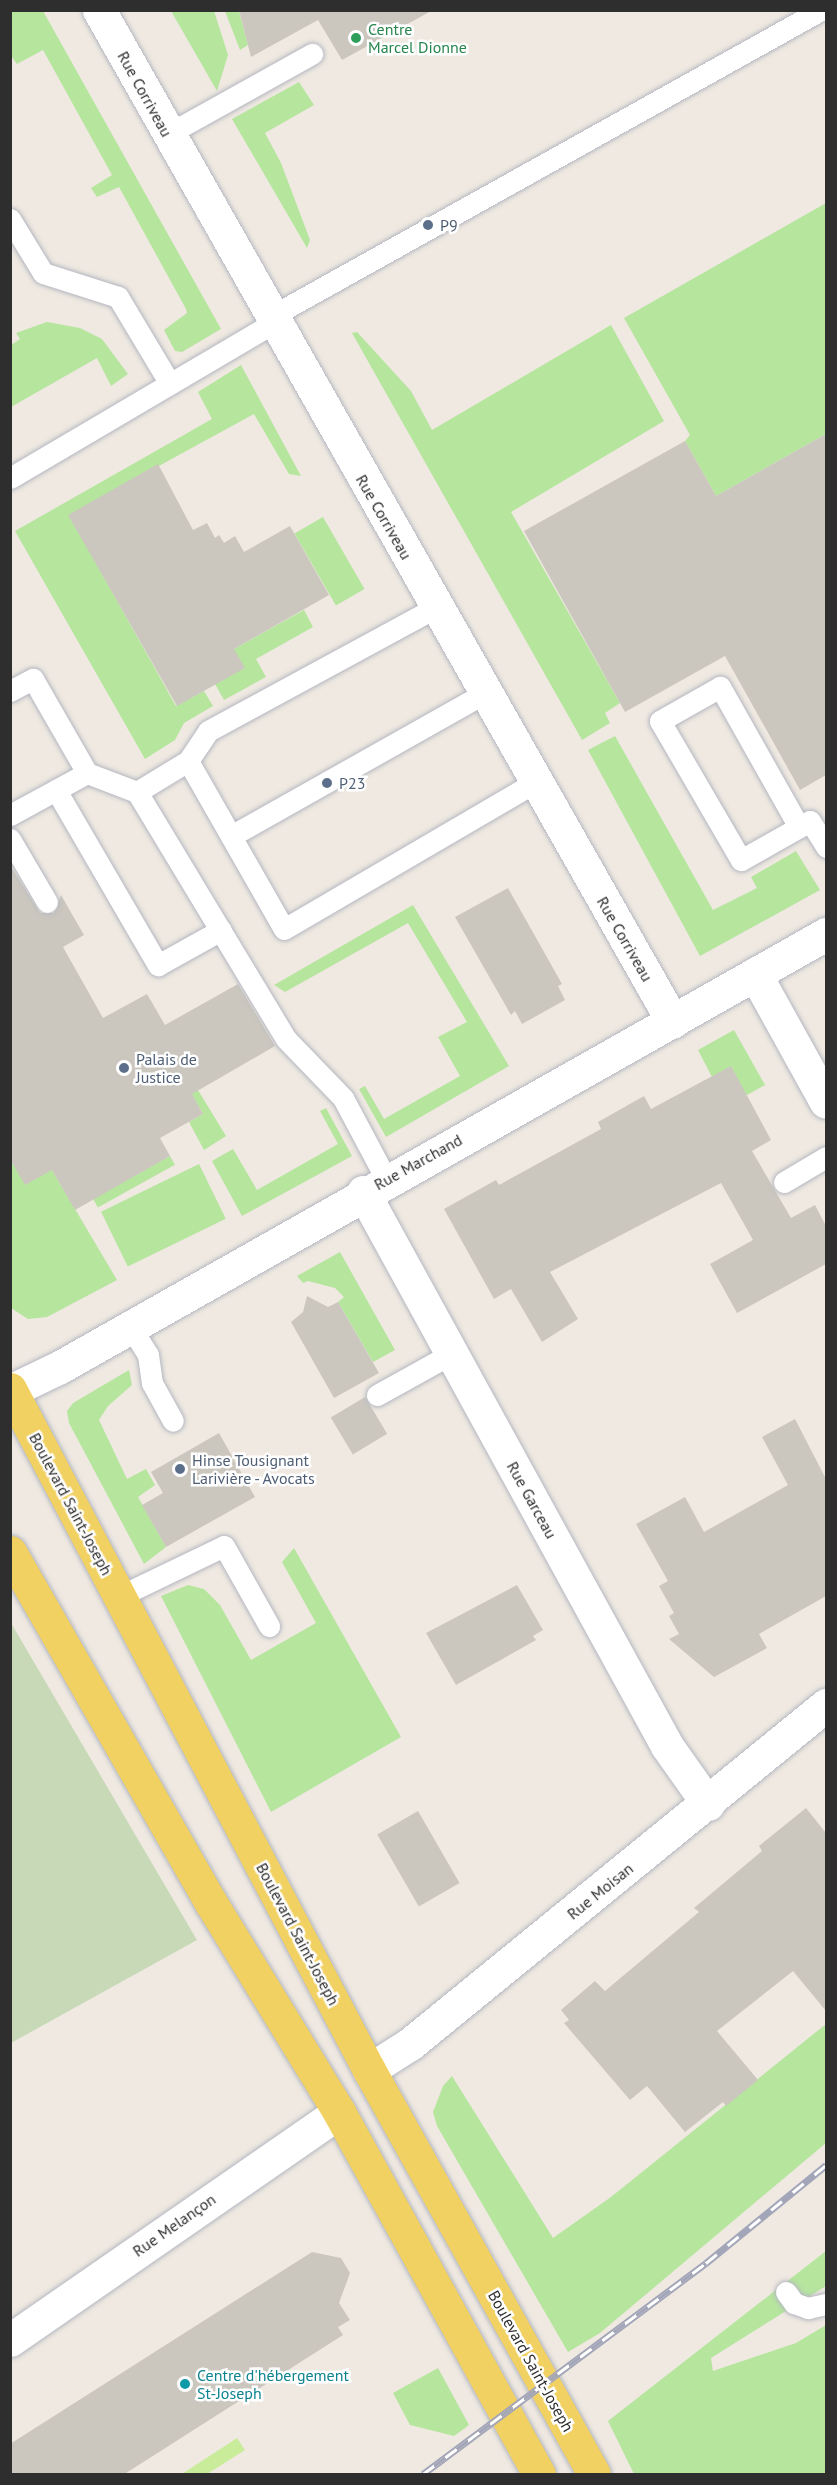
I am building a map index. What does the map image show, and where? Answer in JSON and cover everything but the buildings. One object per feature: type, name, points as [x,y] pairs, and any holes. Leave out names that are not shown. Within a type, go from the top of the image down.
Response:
[{"type":"main road","name":"Boulevard Saint-Joseph","points":[[11,1390],[369,2070],[594,2475]]},
{"type":"main road","points":[[10,1552],[211,1903],[339,2112],[539,2475]]},
{"type":"street","name":"Rue Corriveau","points":[[99,10],[271,320],[673,1022]]},
{"type":"street","name":"Rue Marchand","points":[[11,1390],[130,1326],[826,934]]},
{"type":"street","points":[[755,974],[826,1102]]},
{"type":"street","name":"Rue Garceau","points":[[375,1186],[451,1354],[667,1746],[708,1804]]},
{"type":"street","name":"Rue Moisan","points":[[369,2070],[410,2044],[708,1804],[826,1705]]},
{"type":"street","name":"Rue Melançon","points":[[10,2340],[339,2112]]},
{"type":"lane","points":[[10,478],[170,384],[271,320],[821,10]]},
{"type":"lane","points":[[168,134],[312,54]]},
{"type":"lane","points":[[10,219],[43,273],[118,297],[170,384]]},
{"type":"lane","points":[[137,792],[188,761],[208,731],[436,607]]},
{"type":"lane","points":[[10,691],[33,678],[87,773],[137,792],[286,1039],[343,1098],[375,1186]]},
{"type":"lane","points":[[799,827],[720,687],[660,721],[741,860],[810,821],[826,847]]},
{"type":"lane","points":[[231,836],[485,693]]},
{"type":"lane","points":[[188,761],[284,929],[536,782]]},
{"type":"lane","points":[[10,814],[87,773]]},
{"type":"lane","points":[[56,790],[158,965],[221,930]]},
{"type":"lane","points":[[10,839],[47,902]]},
{"type":"lane","points":[[784,1182],[826,1157]]},
{"type":"lane","points":[[130,1326],[148,1355],[152,1383],[173,1421]]},
{"type":"lane","points":[[377,1395],[451,1354]]},
{"type":"lane","points":[[120,1596],[224,1546],[269,1626]]},
{"type":"lane","points":[[786,2292],[794,2303],[808,2308],[826,2304]]},
{"type":"green space","points":[[11,10],[43,11],[221,329],[182,352],[175,351],[164,330],[187,313],[186,309],[119,187],[97,197],[91,188],[112,175],[43,50],[17,64],[11,56]]},
{"type":"green space","points":[[171,11],[214,11],[228,55],[217,91]]},
{"type":"green space","points":[[225,11],[239,11],[248,45],[240,50]]},
{"type":"green space","points":[[299,82],[314,105],[265,133],[281,163],[310,240],[307,248],[232,119]]},
{"type":"green space","points":[[826,203],[826,434],[716,496],[685,441],[690,435],[624,318]]},
{"type":"green space","points":[[47,322],[80,328],[102,339],[128,374],[111,386],[97,358],[11,407],[11,345],[20,339],[16,333]]},
{"type":"green space","points":[[611,325],[664,421],[511,512],[620,703],[605,713],[610,723],[582,740],[352,333],[357,332],[411,391],[432,430]]},
{"type":"green space","points":[[241,365],[301,476],[289,474],[254,414],[69,515],[176,706],[204,691],[213,706],[184,723],[175,740],[145,759],[15,531],[212,419],[198,392]]},
{"type":"green space","points":[[323,517],[365,589],[336,605],[294,534]]},
{"type":"green space","points":[[304,610],[313,627],[256,659],[266,677],[224,700],[215,684],[234,649]]},
{"type":"green space","points":[[615,736],[713,910],[757,888],[751,877],[796,851],[820,890],[700,956],[588,750]]},
{"type":"green space","points":[[413,905],[509,1066],[386,1137],[359,1089],[365,1086],[384,1119],[460,1076],[438,1037],[467,1022],[408,923],[285,992],[274,985]]},
{"type":"green space","points":[[734,1030],[765,1085],[747,1095],[712,1077],[698,1050]]},
{"type":"green space","points":[[198,1090],[226,1136],[204,1150],[189,1122],[203,1114],[191,1093]]},
{"type":"green space","points":[[326,1108],[352,1156],[242,1216],[212,1161],[233,1149],[257,1190],[338,1144],[320,1111]]},
{"type":"green space","points":[[170,1156],[175,1165],[98,1207],[93,1199]]},
{"type":"green space","points":[[10,1159],[52,1170],[117,1280],[47,1317],[28,1319],[11,1308]]},
{"type":"green space","points":[[199,1164],[226,1219],[128,1267],[101,1212]]},
{"type":"green space","points":[[340,1252],[395,1350],[373,1362],[338,1302],[344,1297],[335,1288],[308,1281],[303,1283],[297,1276]]},
{"type":"green space","points":[[129,1370],[132,1385],[108,1406],[99,1420],[127,1479],[146,1469],[155,1485],[138,1497],[166,1547],[144,1564],[69,1423],[67,1411],[73,1403]]},
{"type":"green space","points":[[294,1548],[401,1737],[271,1812],[161,1596],[188,1585],[204,1589],[220,1605],[251,1660],[316,1623],[282,1562]]},
{"type":"green space","points":[[11,1623],[197,1940],[10,2043]]},
{"type":"green space","points":[[826,2024],[826,2143],[600,2333],[568,2352],[437,2126],[433,2112],[443,2086],[452,2076],[553,2238],[611,2197]]},
{"type":"green space","points":[[826,2251],[826,2286],[711,2358],[713,2371],[796,2343],[826,2325],[826,2474],[634,2474],[608,2421]]},
{"type":"green space","points":[[438,2368],[469,2425],[454,2436],[410,2425],[393,2393]]},
{"type":"green space","points":[[237,2438],[245,2450],[207,2474],[182,2474]]},
{"type":"railway","points":[[423,2474],[706,2263],[826,2165]]},
{"type":"place","name":"Centre Marcel Dionne","points":[[356,38]]},
{"type":"place","name":"P9","points":[[428,225]]},
{"type":"place","name":"P23","points":[[327,783]]},
{"type":"place","name":"Palais de Justice","points":[[124,1068]]},
{"type":"place","name":"Hinse Tousignant Larivière - Avocats","points":[[180,1469]]},
{"type":"place","name":"Centre d'hébergement St-Joseph","points":[[185,2384]]}]
